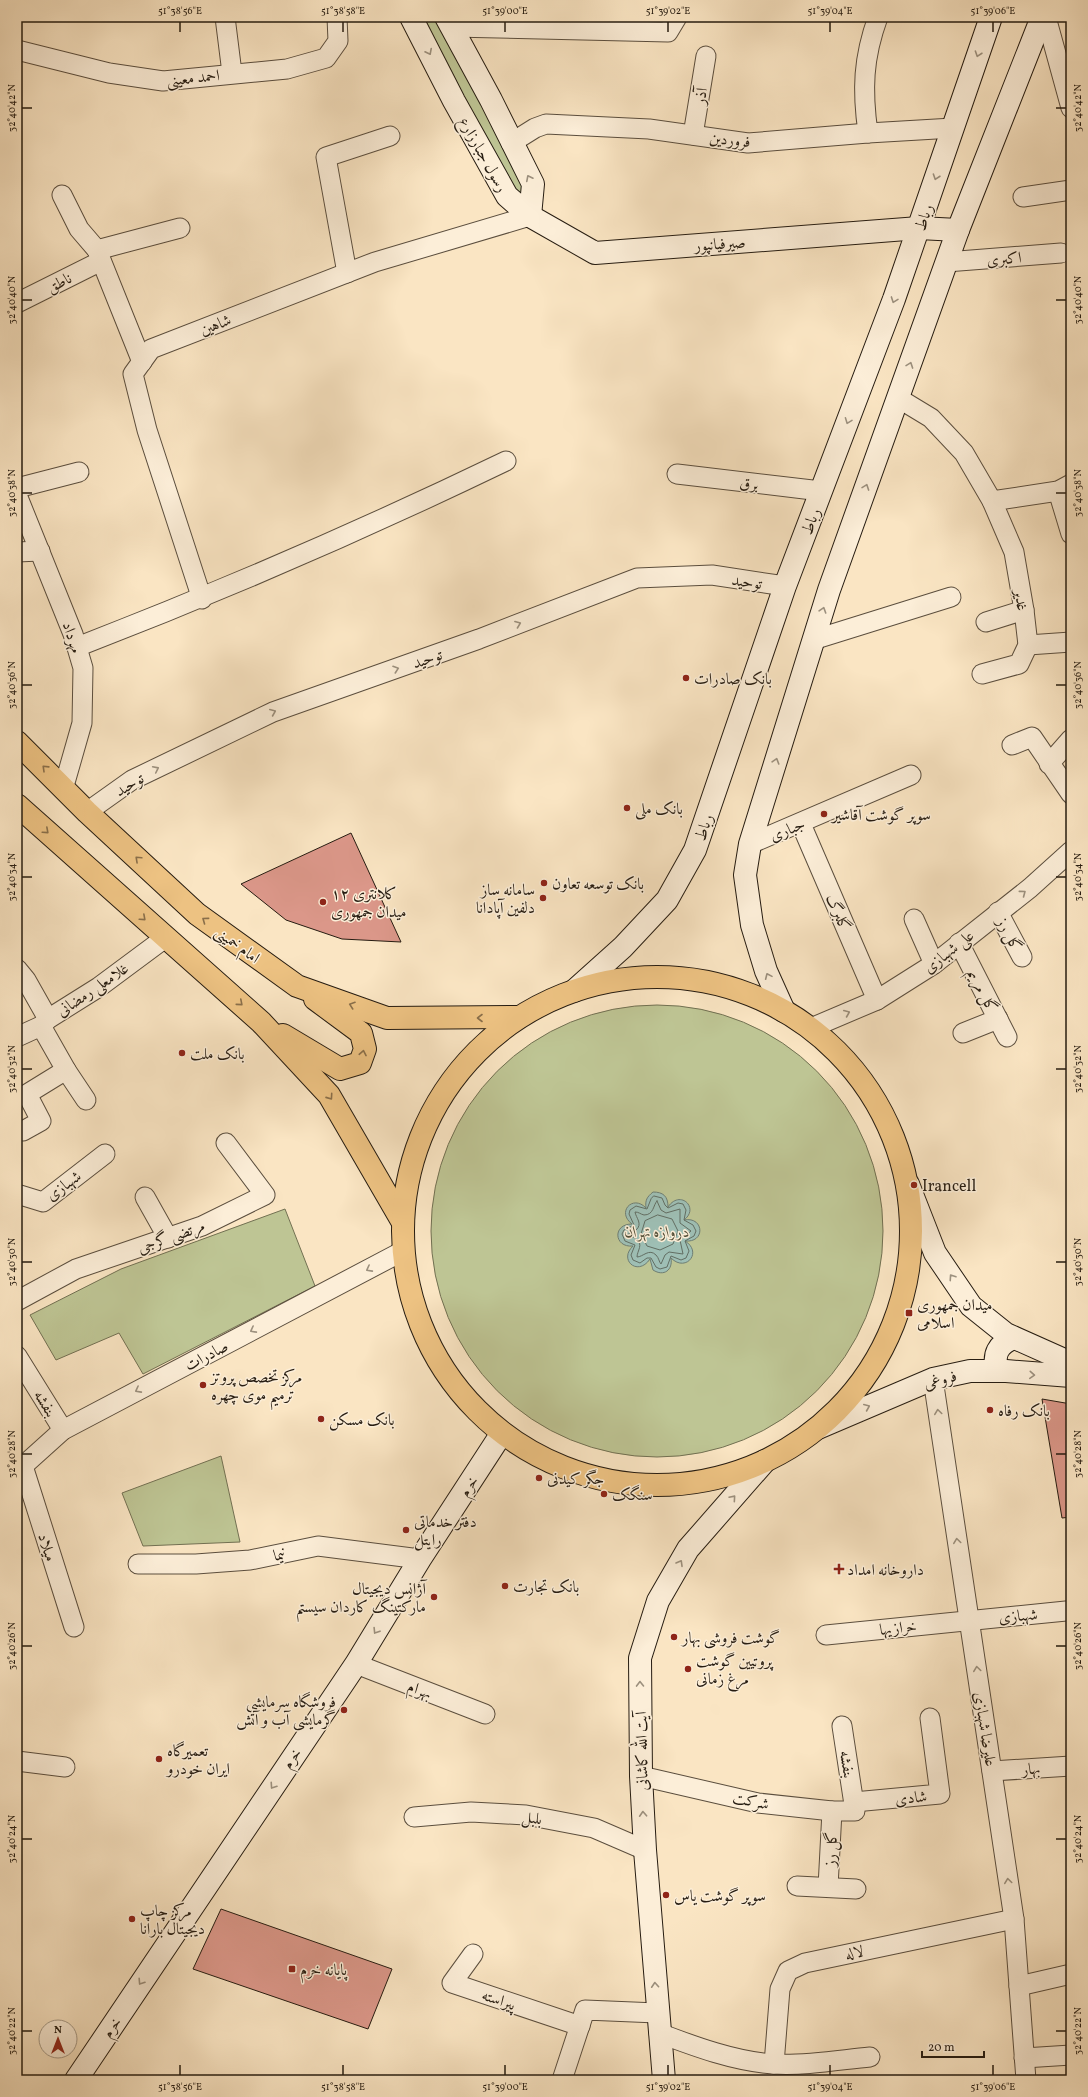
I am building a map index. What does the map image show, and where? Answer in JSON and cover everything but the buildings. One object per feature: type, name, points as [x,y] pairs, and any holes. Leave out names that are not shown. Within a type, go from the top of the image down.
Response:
[{"type":"main road","name":"رسول جبارزارع","points":[[411,17],[454,101],[507,196],[530,216]]},
{"type":"main road","name":"رباط","points":[[574,991],[623,947],[667,900],[695,850],[785,586],[894,299],[991,17]]},
{"type":"main road","points":[[784,1011],[766,971],[752,925],[746,875],[750,844],[812,640],[946,262],[1042,17]]},
{"type":"main road","name":"رسول جبارزارع","points":[[449,22],[491,100],[533,184],[530,216]]},
{"type":"main road","name":"صیرفیانپور","points":[[530,216],[595,253],[919,228],[958,230]]},
{"type":"main road","name":"امام خمینی","points":[[17,742],[64,786],[88,812],[197,914],[297,986],[387,1018],[519,1017]]},
{"type":"main road","points":[[17,805],[261,1022],[329,1095],[402,1221]]},
{"type":"main road","points":[[908,1184],[912,1233],[911,1256],[903,1299],[893,1328],[879,1357],[862,1383],[841,1407],[818,1428],[792,1447],[735,1473],[704,1480],[674,1484],[636,1484],[613,1481],[584,1474],[555,1464],[528,1450],[502,1433],[479,1413],[441,1366],[426,1339],[415,1311],[407,1281],[403,1251],[402,1221],[405,1190],[412,1161],[422,1133],[436,1105],[452,1079],[472,1056],[495,1035],[519,1017],[546,1002],[574,991],[604,983],[634,978],[665,977],[696,980],[727,987],[756,997],[784,1011],[811,1028],[835,1049],[851,1066],[874,1097],[889,1125],[898,1146],[908,1184],[935,1253],[971,1306],[1006,1334],[1071,1363]]},
{"type":"main road","points":[[261,1022],[340,1069],[360,1063],[365,1049],[361,1033],[297,986]]},
{"type":"main road","points":[[998,1371],[995,1363],[996,1354],[999,1347],[1006,1341],[1014,1338]]},
{"type":"main road","name":"فروغی","points":[[818,1428],[933,1379],[970,1371],[998,1371],[1071,1376]]},
{"type":"main road","name":"خرم","points":[[76,2080],[356,1664],[420,1559],[502,1433]]},
{"type":"main road","name":"آیت الله کاشانی","points":[[664,2080],[644,1850],[641,1776],[640,1658],[658,1601],[688,1549],[764,1461]]},
{"type":"street","points":[[225,17],[232,73]]},
{"type":"street","name":"احمد معینی","points":[[17,50],[109,73],[163,81],[232,73],[286,69],[326,58],[338,41],[337,17]]},
{"type":"street","points":[[868,133],[863,102],[864,72],[869,42],[878,17]]},
{"type":"street","points":[[1046,17],[1071,108]]},
{"type":"street","points":[[449,22],[672,25]]},
{"type":"street","name":"آذر","points":[[693,135],[706,56]]},
{"type":"street","name":"فروردین","points":[[511,142],[535,128],[546,124],[634,128],[748,143],[868,133],[953,128]]},
{"type":"street","points":[[346,273],[326,157],[390,136]]},
{"type":"street","points":[[1023,196],[1071,190]]},
{"type":"street","points":[[62,195],[79,229],[99,256],[142,362]]},
{"type":"street","name":"شاهین","points":[[202,599],[146,423],[133,374],[151,350],[375,262],[530,216]]},
{"type":"street","name":"ناطق","points":[[17,303],[99,256],[180,228]]},
{"type":"street","name":"اکبری","points":[[946,262],[1061,253]]},
{"type":"street","name":"غدیر","points":[[898,398],[931,418],[964,453],[992,501],[1014,552],[1024,610],[1028,645]]},
{"type":"street","points":[[77,648],[202,599],[325,546],[506,461]]},
{"type":"street","points":[[17,488],[79,472]]},
{"type":"street","name":"برق","points":[[677,474],[821,491]]},
{"type":"street","points":[[992,501],[1064,488],[1071,534]]},
{"type":"street","name":"مهرداد","points":[[19,503],[40,551],[77,648],[82,668],[82,723],[64,786]]},
{"type":"street","points":[[17,552],[40,551]]},
{"type":"street","name":"توحید","points":[[88,812],[132,780],[273,712],[478,640],[638,578],[712,576],[785,586]]},
{"type":"street","points":[[812,640],[951,597]]},
{"type":"street","points":[[986,622],[1024,610]]},
{"type":"street","points":[[982,674],[1019,664],[1028,645],[1071,642]]},
{"type":"street","points":[[1012,745],[1032,737],[1049,764],[1071,794]]},
{"type":"street","points":[[1049,764],[1071,739]]},
{"type":"street","name":"جباری","points":[[750,844],[801,824],[911,775]]},
{"type":"street","name":"گلبرگ","points":[[801,824],[877,1000]]},
{"type":"street","name":"علی شهبازی","points":[[811,1028],[877,1000],[934,964],[1030,888],[1071,851]]},
{"type":"street","name":"گل رز","points":[[998,912],[1022,957]]},
{"type":"street","points":[[914,919],[934,964]]},
{"type":"street","name":"غلامعلی رمضانی","points":[[17,1037],[100,987],[165,938]]},
{"type":"street","name":"گل مریم","points":[[959,943],[1007,1037]]},
{"type":"street","points":[[17,969],[26,980],[66,1070],[86,1100]]},
{"type":"street","points":[[963,1033],[998,1019]]},
{"type":"street","points":[[22,1131],[41,1121],[27,1094],[66,1070]]},
{"type":"street","name":"مرتضی گرجی","points":[[17,1301],[76,1269],[202,1226],[265,1195],[226,1143]]},
{"type":"street","name":"شهبازی","points":[[17,1194],[43,1202],[105,1154]]},
{"type":"street","points":[[145,1197],[168,1238]]},
{"type":"street","name":"صادرات","points":[[20,1467],[63,1430],[403,1251]]},
{"type":"street","name":"بنفشه","points":[[20,1368],[63,1430]]},
{"type":"street","name":"علیرضا شهبازی","points":[[933,1379],[1014,1919],[1026,2080]]},
{"type":"street","name":"میلاد","points":[[20,1467],[74,1627]]},
{"type":"street","name":"نیما","points":[[138,1564],[196,1564],[250,1560],[318,1546],[420,1559]]},
{"type":"street","name":"شهبازی","points":[[969,1620],[1066,1611]]},
{"type":"street","name":"خرازیها","points":[[826,1635],[969,1620]]},
{"type":"street","name":"بهرام","points":[[356,1664],[485,1714]]},
{"type":"street","name":"شادی","points":[[854,1802],[940,1794],[930,1718]]},
{"type":"street","name":"بنفشه","points":[[842,1726],[854,1802]]},
{"type":"street","points":[[17,1761],[65,1767]]},
{"type":"street","name":"بهار","points":[[992,1771],[1071,1766]]},
{"type":"street","name":"شرکت","points":[[641,1776],[758,1803],[832,1811],[855,1811],[854,1802]]},
{"type":"street","name":"گل رز","points":[[828,1888],[832,1811]]},
{"type":"street","name":"بلبل","points":[[414,1817],[471,1812],[526,1815],[594,1828],[644,1850]]},
{"type":"street","name":"گل رز","points":[[797,1886],[856,1889]]},
{"type":"street","name":"لاله","points":[[774,2064],[780,1989],[788,1971],[806,1963],[1014,1919]]},
{"type":"street","name":"پیراسته","points":[[473,1954],[452,1983],[580,2026]]},
{"type":"street","points":[[1019,1986],[1071,1974]]},
{"type":"street","points":[[562,2080],[585,2010],[658,2023],[734,2058],[774,2064],[822,2062],[870,2057]]},
{"type":"street","points":[[1024,2058],[1071,2055]]},
{"type":"green space","points":[[420,17],[436,17],[524,184],[524,202],[512,191]]},
{"type":"green space","name":"دروازه تهران","points":[[657,1005],[701,1009],[744,1022],[783,1043],[817,1071],[845,1105],[866,1144],[879,1187],[883,1231],[879,1275],[866,1318],[845,1357],[817,1391],[783,1419],[744,1440],[701,1453],[657,1457],[613,1453],[570,1440],[531,1419],[497,1391],[469,1357],[448,1318],[435,1275],[431,1231],[435,1187],[448,1144],[469,1105],[497,1071],[531,1043],[570,1022],[613,1009]]},
{"type":"green space","points":[[285,1209],[315,1286],[143,1374],[119,1333],[56,1360],[30,1315],[121,1269]]},
{"type":"green space","points":[[221,1456],[240,1542],[143,1546],[122,1493]]},
{"type":"water","points":[[653,1192],[660,1193],[666,1197],[668,1207],[673,1202],[678,1200],[683,1200],[686,1202],[690,1210],[684,1220],[696,1222],[699,1225],[700,1230],[697,1238],[692,1241],[685,1241],[693,1250],[690,1259],[687,1262],[682,1263],[671,1258],[671,1266],[669,1269],[661,1273],[653,1270],[650,1259],[640,1267],[631,1264],[628,1256],[629,1251],[633,1246],[627,1246],[622,1243],[618,1236],[621,1228],[632,1224],[627,1219],[626,1210],[628,1206],[636,1203],[641,1204],[646,1208],[647,1199]]},
{"type":"place","name":"بانک صادرات","points":[[686,678]]},
{"type":"place","name":"بانک ملی","points":[[627,808]]},
{"type":"place","name":"سوپر گوشت آقاشیر","points":[[824,814]]},
{"type":"place","name":"بانک توسعه تعاون","points":[[544,883]]},
{"type":"place","name":"سامانه ساز دلفین آپادانا","points":[[543,898]]},
{"type":"place","name":"کلانتری ۱۲ میدان جمهوری","points":[[323,902]]},
{"type":"place","name":"بانک ملت","points":[[182,1053]]},
{"type":"place","name":"Irancell","points":[[914,1185]]},
{"type":"place","name":"میدان جمهوری اسلامی","points":[[909,1313]]},
{"type":"place","name":"مرکز تخصص پروتز ترمیم موی چهره","points":[[203,1385]]},
{"type":"place","name":"بانک رفاه","points":[[990,1410]]},
{"type":"place","name":"بانک مسکن","points":[[321,1419]]},
{"type":"place","name":"جگر کیدنی","points":[[539,1478]]},
{"type":"place","name":"سنگک","points":[[604,1494]]},
{"type":"place","name":"دفتر خدماتی رایتل","points":[[406,1530]]},
{"type":"place","name":"داروخانه امداد","points":[[839,1569]]},
{"type":"place","name":"بانک تجارت","points":[[505,1586]]},
{"type":"place","name":"آژانس دیجیتال مارکتینگ کاردان سیستم","points":[[434,1597]]},
{"type":"place","name":"گوشت فروشی بهار","points":[[674,1637]]},
{"type":"place","name":"پروتیین گوشت مرغ زمانی","points":[[688,1669]]},
{"type":"place","name":"فروشگاه سرمایشی گرمایشی آب و آتش","points":[[344,1710]]},
{"type":"place","name":"تعمیرگاه ایران خودرو","points":[[159,1759]]},
{"type":"place","name":"سوپر گوشت یاس","points":[[666,1895]]},
{"type":"place","name":"مرکز چاپ دیجیتال بارانا","points":[[132,1919]]},
{"type":"place","name":"پایانه خرم","points":[[292,1969]]}]
